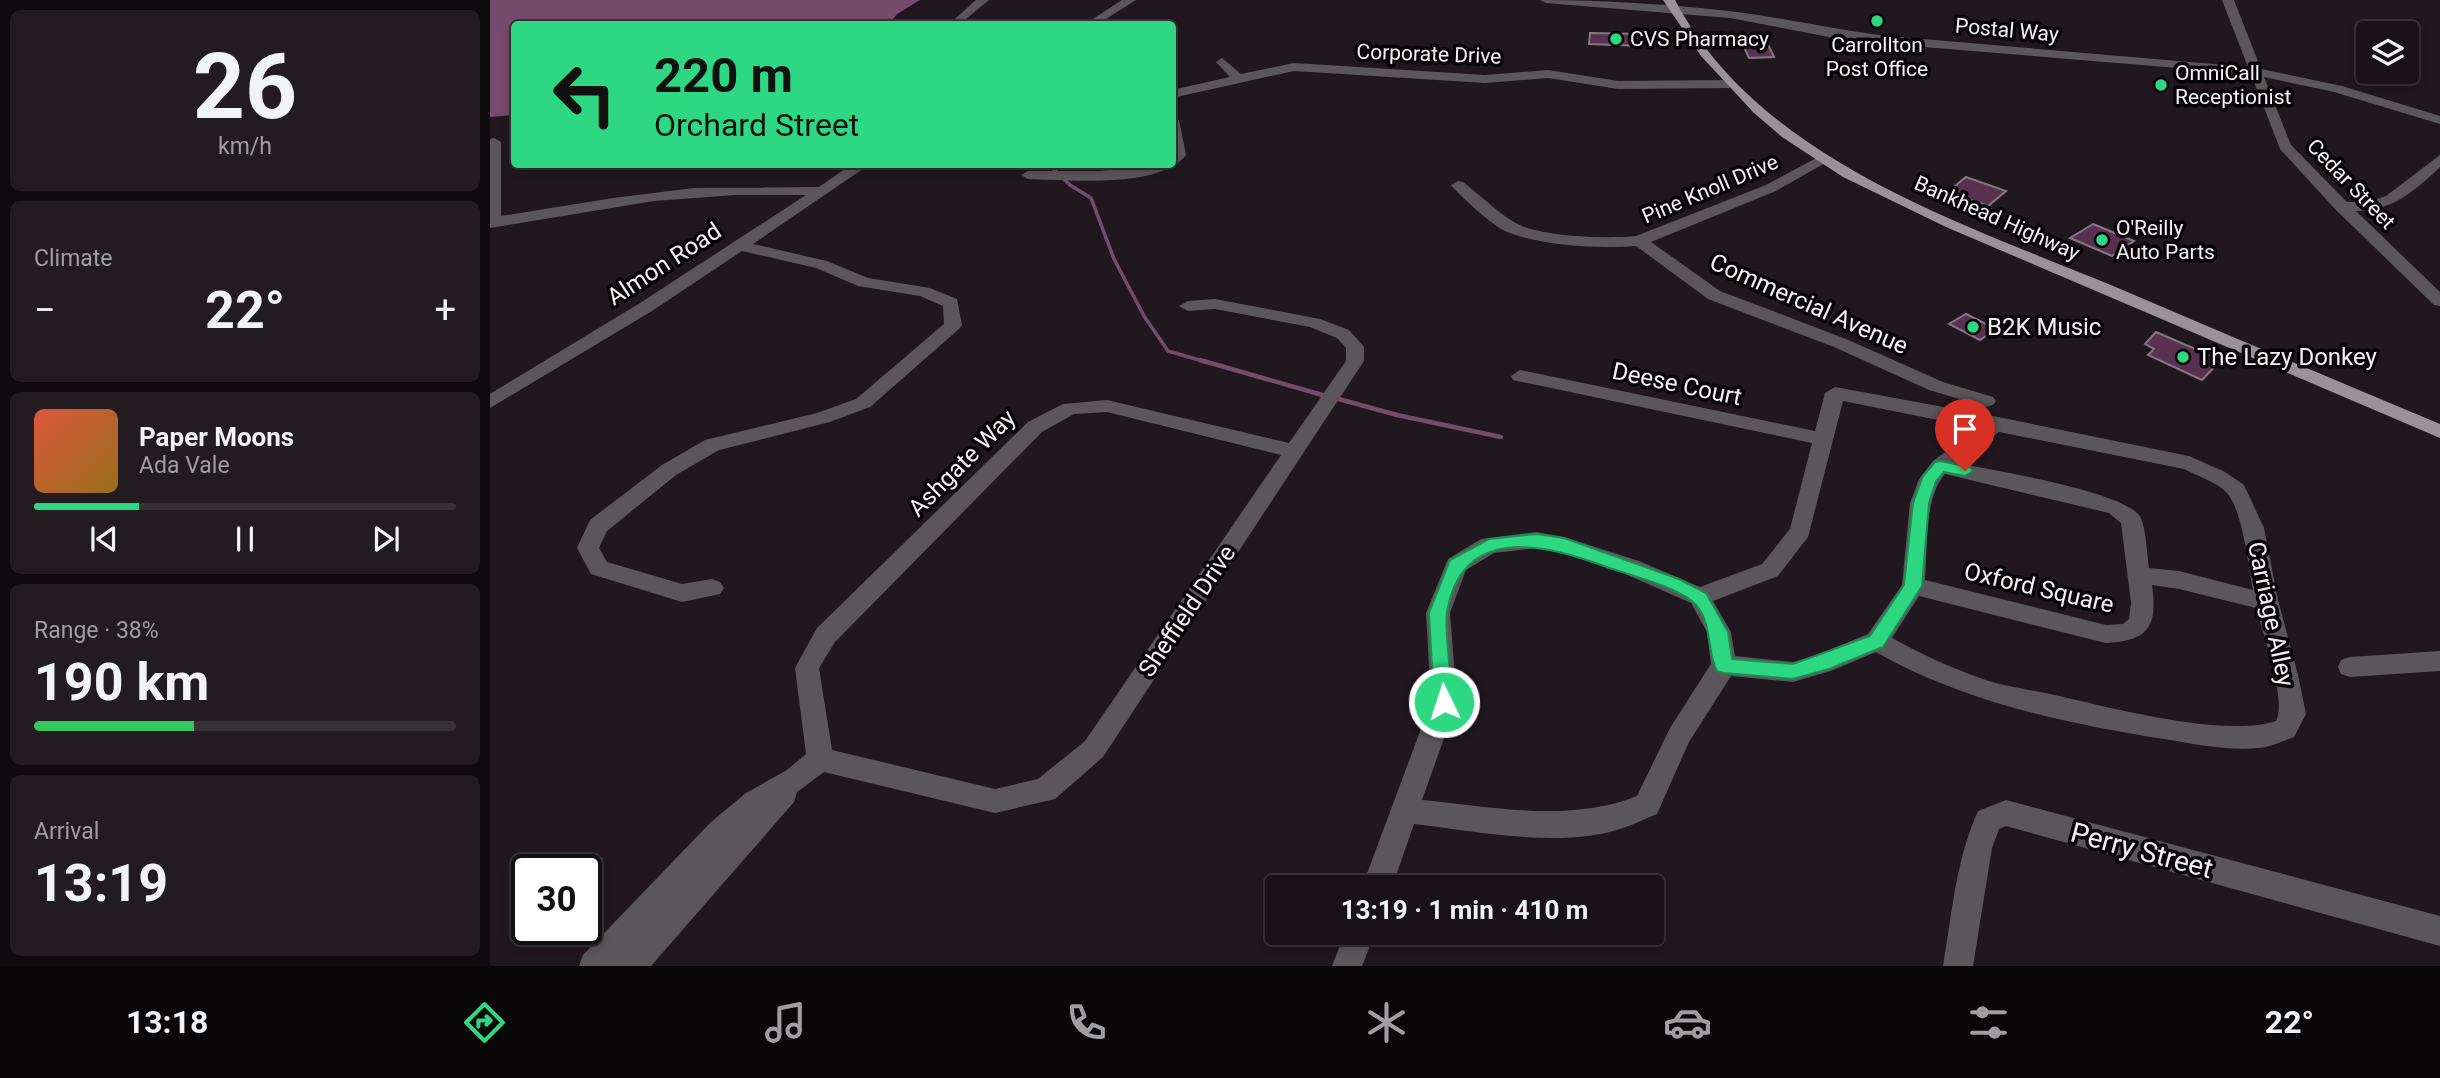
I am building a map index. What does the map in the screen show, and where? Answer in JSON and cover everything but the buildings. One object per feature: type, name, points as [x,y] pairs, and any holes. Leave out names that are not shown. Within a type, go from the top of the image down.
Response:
[{"type":"main road","name":"Bankhead Highway","points":[[1672,5],[1729,84],[1774,126],[1822,159],[1877,190],[1969,232],[2440,432]]},
{"type":"street","points":[[958,21],[983,0]]},
{"type":"street","points":[[1096,21],[1130,0]]},
{"type":"street","name":"Postal Way","points":[[1546,0],[1672,5],[1834,34],[2255,71],[2337,89],[2440,120]]},
{"type":"street","name":"Cedar Street","points":[[2228,0],[2285,146],[2340,206],[2440,300]]},
{"type":"street","points":[[1222,62],[1239,79]]},
{"type":"street","name":"Corporate Drive","points":[[1176,94],[1199,92],[1266,70],[1294,67],[1485,79],[1548,74],[1618,85],[1729,84]]},
{"type":"street","points":[[1176,140],[1179,155],[1176,158]]},
{"type":"street","points":[[494,142],[492,223],[639,198],[720,189],[819,191]]},
{"type":"street","name":"Pine Knoll Drive","points":[[1458,185],[1510,227],[1590,242],[1639,241],[1771,188],[1822,159]]},
{"type":"street","points":[[2340,206],[2382,204],[2419,180],[2440,159]]},
{"type":"street","name":"Almon Road","points":[[490,402],[646,307],[856,168]]},
{"type":"street","points":[[1028,175],[1097,175],[1143,172],[1155,168]]},
{"type":"street","name":"Commercial Avenue","points":[[1639,241],[1714,295],[1840,343],[1936,386],[1977,398]]},
{"type":"street","points":[[712,588],[682,593],[600,568],[588,548],[598,526],[669,470],[712,445],[823,418],[863,403],[953,325],[951,303],[925,292],[864,282],[821,264],[738,245]]},
{"type":"street","name":"Sheffield Drive","points":[[820,759],[995,801],[1045,790],[1094,749],[1355,361],[1355,347],[1343,334],[1314,323],[1216,304],[1188,306]]},
{"type":"street","name":"Deese Court","points":[[1520,376],[1823,439]]},
{"type":"street","name":"Carriage Alley","points":[[1823,439],[1835,393],[1998,423],[2189,463],[2218,477],[2237,490],[2253,528],[2266,601],[2286,675],[2293,714],[2285,729],[2262,737],[2229,738],[2132,723],[1980,689],[1923,667],[1877,641]]},
{"type":"street","name":"Ashgate Way","points":[[820,759],[807,668],[826,635],[1035,427],[1070,408],[1107,406],[1294,451]]},
{"type":"street","points":[[1724,665],[1793,672],[1822,664],[1877,641],[1913,586],[1921,503],[1929,480],[1940,466],[1998,423]]},
{"type":"street","points":[[1699,597],[1770,570],[1800,531],[1823,439]]},
{"type":"street","name":"Oxford Square","points":[[1913,586],[2106,634],[2128,633],[2140,622],[2143,603],[2131,520],[2117,508],[2015,481],[1940,466]]},
{"type":"street","points":[[1382,875],[1444,702],[1438,613],[1456,565],[1489,545],[1536,540],[1564,545],[1602,557],[1673,584],[1699,597],[1719,632],[1724,665],[1679,736],[1647,805],[1614,819],[1569,822],[1511,821],[1407,811]]},
{"type":"street","points":[[2139,575],[2191,583],[2266,601]]},
{"type":"street","points":[[2350,667],[2440,662]]},
{"type":"street","points":[[631,966],[797,778],[820,759]]},
{"type":"street","points":[[594,966],[721,831],[756,802],[797,778]]},
{"type":"street","name":"Perry Street","points":[[1958,966],[1978,848],[1988,820],[2006,813],[2440,931]]},
{"type":"street","points":[[1347,966],[1355,945]]},
{"type":"shaded area","points":[[490,0],[920,0],[897,14],[891,21],[511,21],[511,115],[490,117]]},
{"type":"waterway","points":[[1052,168],[1070,185],[1091,198],[1114,259],[1144,316],[1168,351],[1206,362]]},
{"type":"waterway","points":[[1200,360],[1326,396]]},
{"type":"waterway","points":[[1335,398],[1397,415],[1501,437]]},
{"type":"place","name":"Carrollton Post Office","points":[[1877,21]]},
{"type":"place","name":"CVS Pharmacy","points":[[1616,39]]},
{"type":"place","name":"OmniCall Receptionist","points":[[2161,85]]},
{"type":"place","name":"O'Reilly Auto Parts","points":[[2102,240]]},
{"type":"place","name":"B2K Music","points":[[1973,327]]},
{"type":"place","name":"The Lazy Donkey","points":[[2183,357]]},
{"type":"route","points":[[1444,702],[1438,613],[1456,565],[1489,545],[1536,540],[1564,545],[1673,584],[1699,597],[1719,632],[1724,665],[1793,672],[1822,664],[1877,641],[1913,586],[1921,503],[1929,480],[1940,466],[1965,471]]}]
